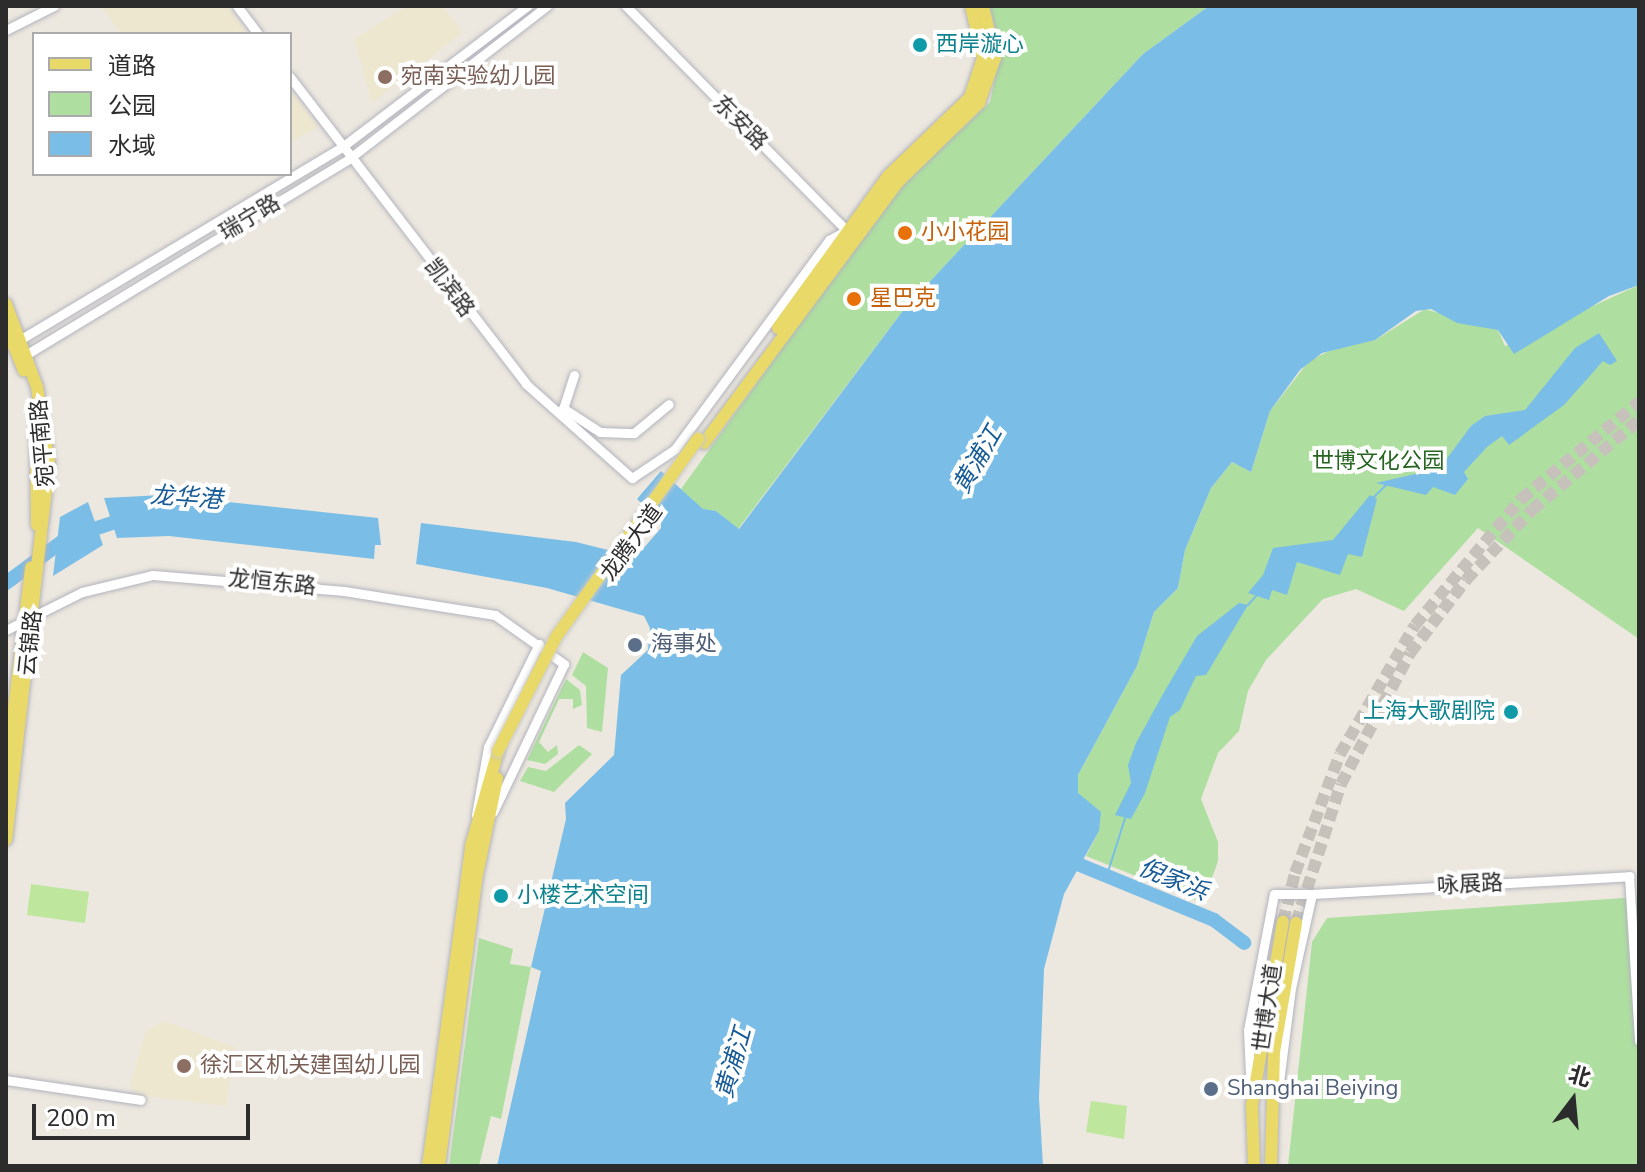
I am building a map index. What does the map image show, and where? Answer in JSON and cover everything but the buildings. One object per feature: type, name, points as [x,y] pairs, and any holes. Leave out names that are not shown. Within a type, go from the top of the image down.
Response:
[{"type":"main road","name":"龙腾大道","points":[[428,1166],[482,821],[501,752],[556,637],[851,234],[888,176],[975,87],[983,46],[971,6]]},
{"type":"main road","name":"龙腾大道","points":[[851,234],[985,92],[995,45],[983,6]]},
{"type":"main road","name":"宛平南路","points":[[6,304],[47,436],[46,517],[32,591]]},
{"type":"main road","name":"宛平南路","points":[[6,326],[18,341]]},
{"type":"main road","name":"宛平南路","points":[[23,356],[38,436],[32,591]]},
{"type":"main road","name":"云锦路","points":[[6,775],[32,591]]},
{"type":"main road","name":"云锦路","points":[[6,840],[28,618]]},
{"type":"main road","name":"龙腾大道","points":[[439,1166],[482,821]]},
{"type":"main road","name":"世博大道","points":[[1254,1166],[1255,1100],[1269,989],[1289,923],[1272,1094],[1271,1166]]},
{"type":"street","points":[[6,30],[54,6]]},
{"type":"street","points":[[237,6],[256,32]]},
{"type":"street","name":"瑞宁路","points":[[18,341],[342,147],[527,6]]},
{"type":"street","name":"瑞宁路","points":[[23,356],[350,158],[547,6]]},
{"type":"street","name":"东安路","points":[[626,6],[851,234]]},
{"type":"street","name":"凯滨路","points":[[292,80],[526,384],[632,478],[675,449],[829,240],[851,234]]},
{"type":"street","points":[[574,375],[563,408],[600,432],[634,433],[669,404]]},
{"type":"street","name":"龙恒东路","points":[[6,630],[102,585],[172,574],[357,592],[486,613],[539,644]]},
{"type":"street","points":[[539,644],[564,664],[482,821],[488,747],[539,644]]},
{"type":"street","name":"咏展路","points":[[1255,1100],[1248,1030],[1274,894],[1629,876],[1639,1041]]},
{"type":"street","points":[[1270,1129],[1291,988],[1312,894]]},
{"type":"street","points":[[6,1080],[141,1100]]},
{"type":"shaded area","points":[[101,6],[227,6],[246,32],[120,32]]},
{"type":"shaded area","name":"宛南实验幼儿园","points":[[407,6],[442,6],[463,32],[372,103],[354,39]]},
{"type":"shaded area","points":[[292,92],[318,127],[292,142]]},
{"type":"shaded area","name":"徐汇区机关建国幼儿园","points":[[164,1021],[235,1047],[226,1106],[136,1095],[130,1085],[146,1031]]},
{"type":"green space","points":[[989,6],[1209,6],[1143,54],[905,308],[738,529],[716,511],[703,510],[681,489],[892,195],[990,102],[1001,48]]},
{"type":"green space","name":"世博文化公园","points":[[1639,285],[1639,639],[1478,528],[1404,611],[1356,589],[1323,599],[1266,660],[1248,691],[1239,731],[1218,753],[1201,799],[1218,842],[1218,861],[1203,903],[1086,856],[1099,831],[1078,793],[1078,775],[1137,666],[1154,612],[1178,588],[1185,550],[1211,488],[1232,462],[1251,472],[1270,411],[1309,361],[1335,348],[1375,340],[1425,309],[1498,330],[1505,346]]},
{"type":"green space","points":[[583,652],[608,668],[602,732],[587,728],[586,686],[572,675]]},
{"type":"green space","points":[[566,679],[580,690],[582,705],[573,709],[573,699],[559,699],[539,742],[548,752],[557,745],[558,754],[545,764],[527,760]]},
{"type":"green space","points":[[579,745],[592,754],[554,792],[520,781],[528,767],[546,771]]},
{"type":"green space","points":[[1639,878],[1639,1166],[1288,1166],[1312,942],[1327,918],[1638,897]]},
{"type":"green space","points":[[31,884],[89,892],[85,923],[27,915]]},
{"type":"green space","points":[[479,938],[513,949],[510,964],[531,967],[501,1119],[491,1116],[479,1166],[449,1166]]},
{"type":"green space","points":[[1091,1101],[1127,1106],[1124,1139],[1086,1132]]},
{"type":"water","name":"黄浦江","points":[[1209,6],[1639,6],[1639,285],[1609,296],[1514,354],[1498,330],[1457,323],[1431,309],[1416,311],[1375,340],[1322,353],[1300,370],[1270,411],[1251,472],[1232,462],[1211,488],[1185,550],[1178,588],[1154,612],[1137,666],[1078,775],[1078,793],[1101,812],[1099,831],[1064,894],[1044,969],[1039,1098],[1043,1166],[497,1166],[541,971],[531,967],[566,819],[565,803],[614,755],[621,675],[648,650],[650,628],[644,616],[547,588],[416,564],[421,523],[576,542],[636,557],[661,528],[661,521],[637,499],[661,471],[703,509],[716,511],[739,529],[905,308],[1143,54]]},
{"type":"water","points":[[1599,333],[1617,361],[1610,365],[1603,361],[1564,405],[1509,445],[1502,436],[1487,447],[1464,472],[1468,479],[1455,495],[1433,487],[1426,495],[1376,483],[1428,471],[1445,461],[1471,426],[1485,416],[1525,410],[1575,348]]},
{"type":"water","points":[[163,495],[378,518],[381,545],[375,545],[374,559],[169,536],[117,538],[104,498]]},
{"type":"water","points":[[1370,495],[1377,499],[1362,557],[1348,554],[1340,575],[1297,562],[1287,595],[1272,590],[1269,600],[1248,593],[1263,575],[1273,548],[1333,540]]},
{"type":"water","points":[[88,502],[103,545],[53,576],[60,517]]},
{"type":"water","points":[[1239,603],[1248,605],[1206,675],[1196,676],[1180,710],[1170,717],[1145,793],[1131,819],[1115,815],[1131,783],[1128,765],[1136,743],[1163,694],[1197,636]]},
{"type":"waterway","points":[[1374,497],[1386,485]]},
{"type":"waterway","name":"龙华港","points":[[6,583],[67,538],[127,518]]},
{"type":"waterway","points":[[1248,605],[1257,595]]},
{"type":"waterway","points":[[1107,875],[1126,815]]},
{"type":"waterway","name":"倪家浜","points":[[1080,865],[1214,920],[1244,943]]},
{"type":"tunnel","points":[[1283,922],[1295,873],[1340,754],[1415,625],[1521,499],[1639,402]]},
{"type":"tunnel","points":[[1296,923],[1341,784],[1410,653],[1466,580],[1532,510],[1639,420]]},
{"type":"place","name":"西岸漩心","points":[[920,45]]},
{"type":"place","name":"宛南实验幼儿园","points":[[385,77]]},
{"type":"place","name":"小小花园","points":[[905,233]]},
{"type":"place","name":"星巴克","points":[[854,299]]},
{"type":"place","name":"海事处","points":[[635,645]]},
{"type":"place","name":"上海大歌剧院","points":[[1511,712]]},
{"type":"place","name":"小楼艺术空间","points":[[501,896]]},
{"type":"place","name":"徐汇区机关建国幼儿园","points":[[184,1066]]},
{"type":"place","name":"Shanghai Beiying","points":[[1211,1089]]}]
